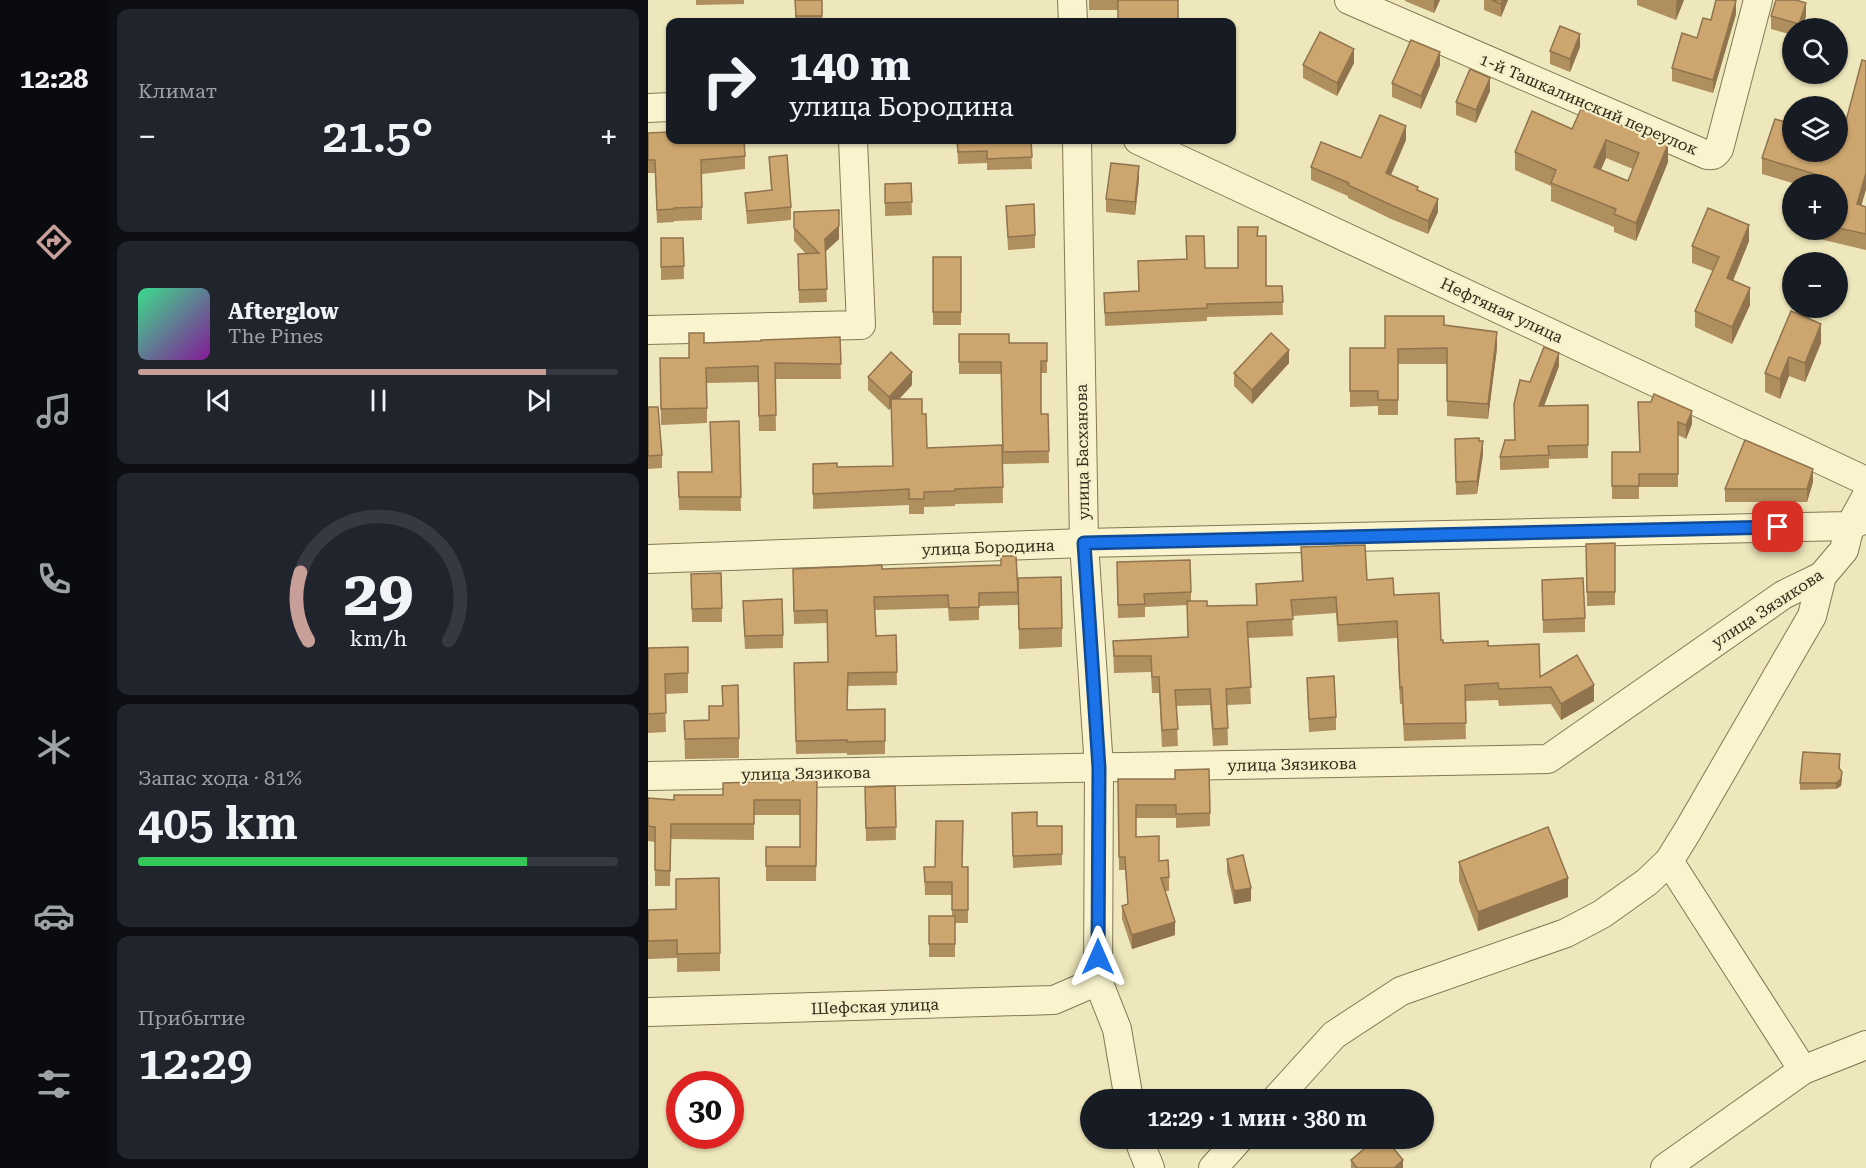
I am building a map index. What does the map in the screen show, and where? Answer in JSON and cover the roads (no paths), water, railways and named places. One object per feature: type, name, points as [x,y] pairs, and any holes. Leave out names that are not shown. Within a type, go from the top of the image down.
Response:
[{"type":"street","points":[[1072,0],[1073,18]]},
{"type":"street","name":"1-й Ташкалинский переулок","points":[[1349,0],[1712,156],[1719,149],[1758,0]]},
{"type":"street","points":[[648,108],[666,107]]},
{"type":"street","points":[[648,330],[861,325],[853,144]]},
{"type":"street","name":"улица Басханова","points":[[1077,144],[1084,543],[1099,768],[1098,981]]},
{"type":"street","name":"Нефтяная улица","points":[[1147,144],[1866,481]]},
{"type":"street","name":"улица Зязикова","points":[[648,776],[1548,759],[1783,595],[1822,576],[1844,550],[1858,522],[1866,497]]},
{"type":"street","name":"улица Бородина","points":[[648,559],[1084,543],[1858,522]]},
{"type":"street","points":[[1285,1089],[1334,1035],[1401,991],[1566,933],[1602,914],[1647,882],[1669,861],[1812,616],[1822,576]]},
{"type":"street","points":[[1669,861],[1803,1070]]},
{"type":"street","points":[[1098,981],[1117,1029],[1127,1089]]},
{"type":"street","name":"Шефская улица","points":[[648,1012],[1054,1000],[1098,981]]},
{"type":"street","points":[[1665,1168],[1803,1070],[1866,1045]]},
{"type":"street","points":[[1142,1149],[1150,1168]]},
{"type":"street","points":[[1213,1168],[1230,1149]]}]
